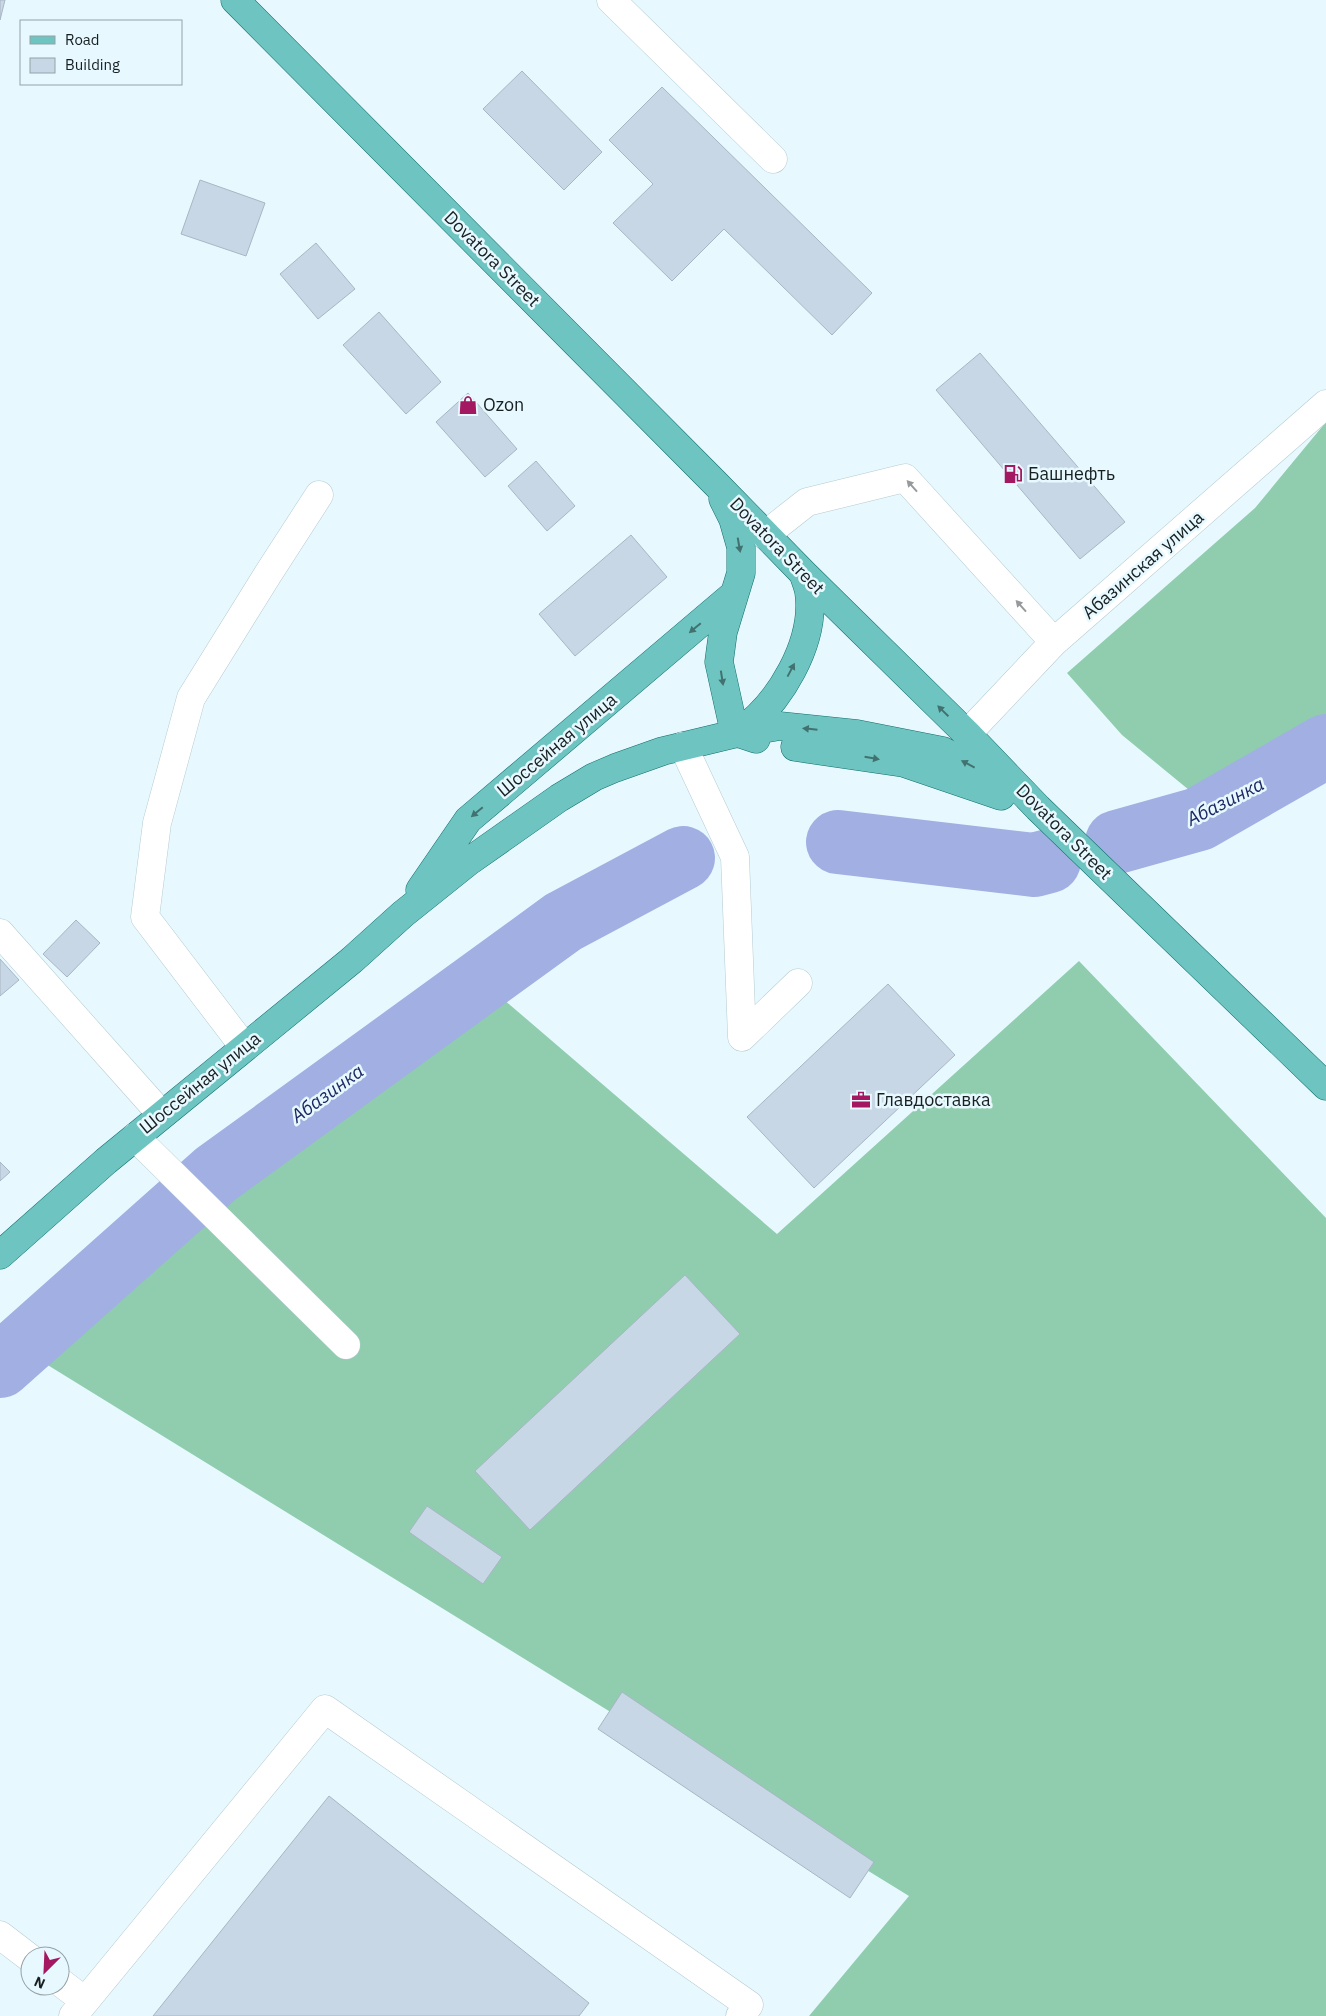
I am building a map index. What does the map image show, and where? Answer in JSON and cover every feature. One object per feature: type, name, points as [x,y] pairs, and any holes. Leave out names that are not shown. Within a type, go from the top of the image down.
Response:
[{"type":"main road","name":"Dovatora Street","points":[[235,0],[765,535],[967,734],[1038,808],[1326,1086]]},
{"type":"main road","points":[[716,484],[733,519],[741,548],[741,573],[732,596],[723,632],[719,662],[732,722],[738,733],[749,738],[791,746],[904,763],[1038,808]]},
{"type":"main road","points":[[738,733],[768,708],[781,690],[798,657],[809,624],[809,592],[803,573]]},
{"type":"main road","name":"Шоссейная улица","points":[[0,1237],[111,1141],[372,930],[403,914],[468,820],[732,596]]},
{"type":"main road","name":"Шоссейная улица","points":[[0,1255],[135,1137],[352,960],[403,914],[468,862],[558,798],[614,768],[683,746],[738,733]]},
{"type":"street","points":[[611,0],[774,159]]},
{"type":"street","name":"Абазинская улица","points":[[967,734],[1054,642],[1326,404]]},
{"type":"street","points":[[765,535],[807,502],[905,478],[1054,642]]},
{"type":"street","points":[[238,1039],[145,917],[157,824],[191,698],[319,495]]},
{"type":"street","points":[[683,746],[735,857],[742,1037],[798,983]]},
{"type":"street","points":[[0,933],[154,1106]]},
{"type":"street","points":[[135,1137],[346,1344]]},
{"type":"street","points":[[70,1996],[79,2009],[325,1709],[749,2004],[740,2016]]},
{"type":"street","points":[[0,1935],[20,1950]]},
{"type":"green space","points":[[1326,422],[1326,770],[1239,831],[1122,735],[1067,673],[1255,508]]},
{"type":"green space","points":[[1079,961],[1326,1218],[1326,2016],[809,2016],[909,1896],[33,1356],[488,986],[777,1234]]},
{"type":"building","points":[[0,0],[5,0],[0,20]]},
{"type":"building","points":[[522,71],[602,152],[564,190],[483,109]]},
{"type":"building","points":[[662,87],[872,293],[832,335],[724,229],[672,281],[613,223],[653,184],[609,140]]},
{"type":"building","points":[[200,180],[265,203],[246,256],[181,234]]},
{"type":"building","points":[[316,243],[355,289],[318,319],[280,274]]},
{"type":"building","points":[[379,312],[441,382],[406,414],[343,345]]},
{"type":"building","points":[[980,353],[1125,522],[1080,559],[936,390]]},
{"type":"building","points":[[468,393],[517,449],[485,477],[436,422]]},
{"type":"building","points":[[536,461],[575,506],[547,531],[508,486]]},
{"type":"building","points":[[631,535],[667,577],[575,656],[539,614]]},
{"type":"building","points":[[76,920],[100,943],[67,977],[43,954]]},
{"type":"building","points":[[0,959],[19,980],[0,996]]},
{"type":"building","points":[[888,984],[955,1055],[814,1188],[747,1117]]},
{"type":"building","points":[[0,1162],[10,1172],[0,1181]]},
{"type":"building","points":[[685,1275],[740,1334],[530,1530],[475,1471]]},
{"type":"building","points":[[427,1506],[502,1557],[483,1584],[409,1532]]},
{"type":"building","points":[[622,1692],[874,1862],[850,1898],[598,1729]]},
{"type":"building","points":[[329,1796],[589,2003],[579,2016],[153,2016]]},
{"type":"waterway","name":"Абазинка","points":[[1117,842],[1199,819],[1326,746]]},
{"type":"waterway","name":"Абазинка","points":[[838,842],[1034,865],[1049,861]]},
{"type":"waterway","name":"Абазинка","points":[[0,1366],[216,1174],[563,922],[683,858]]},
{"type":"place","name":"Ozon","points":[[468,405]]},
{"type":"place","name":"Башнефть","points":[[1013,474]]},
{"type":"place","name":"Главдоставка","points":[[861,1100]]}]
